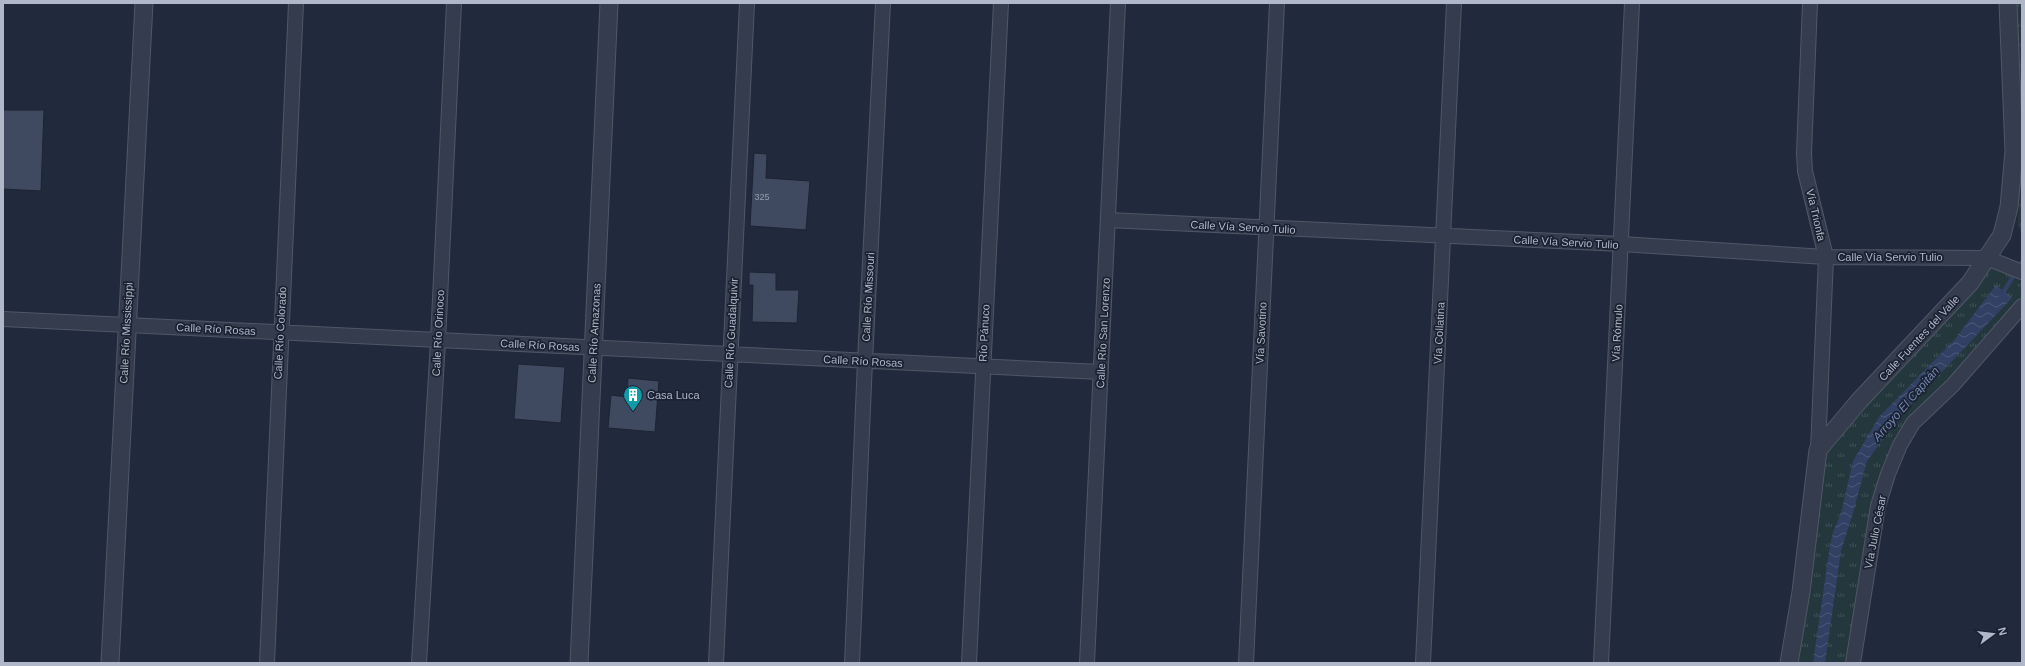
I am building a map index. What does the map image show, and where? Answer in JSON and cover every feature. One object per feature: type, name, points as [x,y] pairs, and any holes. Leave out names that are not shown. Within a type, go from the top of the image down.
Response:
[{"type":"street","name":"Calle Río Mississippi","points":[[110,663],[126,324],[144,3]]},
{"type":"street","name":"Calle Río Colorado","points":[[267,663],[280,332],[296,3]]},
{"type":"street","name":"Calle Río Orinoco","points":[[419,663],[438,341],[454,3]]},
{"type":"street","name":"Calle Río Amazonas","points":[[579,663],[609,3]]},
{"type":"street","name":"Calle Río Guadalquivir","points":[[716,663],[729,355],[747,3]]},
{"type":"street","name":"Calle Río Missouri","points":[[852,663],[864,361],[883,3]]},
{"type":"street","name":"Río Pánuco","points":[[969,663],[982,368],[1001,3]]},
{"type":"street","name":"Calle Río San Lorenzo","points":[[1087,663],[1118,3]]},
{"type":"street","name":"Vía Savotino","points":[[1246,663],[1265,228],[1277,3]]},
{"type":"street","name":"Vía Collatina","points":[[1423,663],[1454,3]]},
{"type":"street","name":"Vía Rómulo","points":[[1601,663],[1632,3]]},
{"type":"street","name":"Vía Trionfa","points":[[1810,3],[1804,153],[1806,171],[1826,257],[1818,450]]},
{"type":"street","name":"Calle Fuentes del Valle","points":[[1818,450],[1860,401],[1970,283],[2002,235],[2010,200],[2014,151],[2008,3]]},
{"type":"street","name":"Calle Vía Servio Tulio","points":[[1108,220],[1621,244],[1826,257],[1987,258],[2022,272]]},
{"type":"street","name":"Vía Julio César","points":[[1853,663],[1878,506],[1888,474],[1900,445],[1913,423],[1953,385],[2022,306]]},
{"type":"street","name":"Calle Río Rosas","points":[[3,319],[982,368],[1101,372]]},
{"type":"street","points":[[1790,663],[1801,592],[1818,450]]},
{"type":"green space","points":[[2017,3],[2022,3],[2022,237],[2018,223],[2021,149]]},
{"type":"green space","points":[[1987,258],[2022,272],[2022,306],[1935,401],[1888,474],[1853,663],[1789,663],[1818,450]]},
{"type":"water","points":[[1996,285],[2012,298],[1900,416],[1867,461],[1841,551],[1825,663],[1813,663],[1829,552],[1833,532],[1841,513],[1853,461],[1879,417],[1955,339]]},
{"type":"building","points":[[3,110],[44,110],[41,191],[3,189]]},
{"type":"building","points":[[754,153],[767,154],[766,178],[810,181],[806,230],[750,226]]},
{"type":"building","points":[[749,272],[776,273],[776,290],[799,290],[797,323],[752,322],[753,285],[749,285]]},
{"type":"building","points":[[518,364],[565,367],[561,423],[514,419]]},
{"type":"building","name":"Casa Luca","points":[[628,378],[659,381],[655,432],[608,428],[611,395],[627,397]]},
{"type":"waterway","name":"Arroyo El Capitán","points":[[2001,296],[2022,262]]},
{"type":"place","name":"Casa Luca","points":[[633,412]]}]
